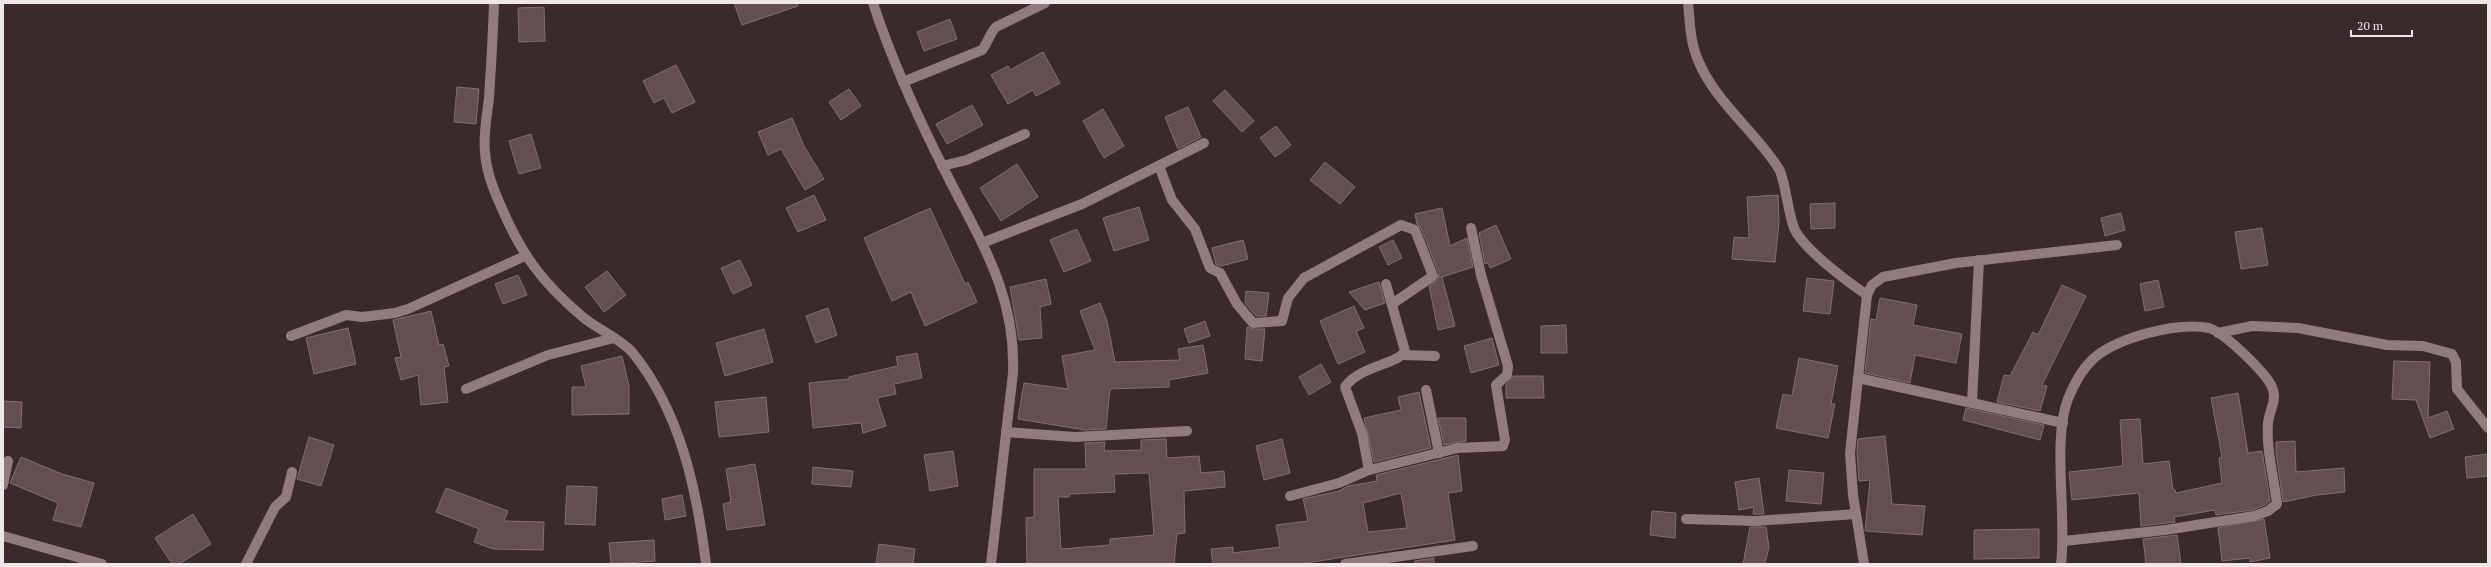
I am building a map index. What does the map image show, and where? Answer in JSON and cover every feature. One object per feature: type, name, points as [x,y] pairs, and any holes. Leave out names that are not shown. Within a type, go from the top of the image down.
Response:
[{"type":"street","points":[[494,3],[485,152],[494,190],[512,234],[525,256],[556,294],[586,319],[632,352],[648,376],[666,410],[686,458],[696,492],[706,564]]},
{"type":"street","points":[[873,3],[904,82],[942,166],[982,243],[1004,293],[1011,322],[1014,367],[991,564]]},
{"type":"street","points":[[904,82],[982,50],[986,45],[990,34],[996,27],[1045,3]]},
{"type":"street","points":[[1688,3],[1690,33],[1697,59],[1708,80],[1780,170],[1786,203],[1795,230],[1812,250],[1845,280],[1867,295]]},
{"type":"street","points":[[942,166],[967,160],[1025,134]]},
{"type":"street","points":[[982,243],[1082,204],[1204,143]]},
{"type":"street","points":[[1159,166],[1172,200],[1195,229],[1210,268],[1220,273],[1237,304],[1253,323],[1282,321],[1288,298],[1304,278],[1401,225],[1415,230],[1433,276],[1392,304]]},
{"type":"street","points":[[1290,496],[1339,483],[1369,470],[1439,453],[1482,446],[1498,448],[1503,446],[1505,440],[1496,385],[1507,375],[1508,366],[1481,275],[1471,228]]},
{"type":"street","points":[[1864,564],[1856,514],[1850,453],[1867,295],[1872,285],[1883,277],[1979,260],[2117,245]]},
{"type":"street","points":[[291,336],[346,315],[362,317],[395,313],[408,309],[525,256]]},
{"type":"street","points":[[1972,403],[1979,260]]},
{"type":"street","points":[[1386,284],[1402,337],[1405,351],[1403,355]]},
{"type":"street","points":[[2218,333],[2232,328],[2252,326],[2298,328],[2371,343],[2423,346],[2452,354],[2456,362],[2457,390],[2488,428]]},
{"type":"street","points":[[2061,564],[2064,540],[2063,423],[2068,400],[2077,380],[2094,358],[2119,343],[2155,332],[2189,327],[2210,328],[2218,333],[2251,362],[2272,387],[2274,396],[2268,421],[2268,436],[2277,504],[2268,512],[2254,516],[2165,530],[2064,540]]},
{"type":"street","points":[[466,389],[548,355],[614,338]]},
{"type":"street","points":[[1369,470],[1362,433],[1345,387],[1349,381],[1363,370],[1403,355],[1435,356]]},
{"type":"street","points":[[1858,378],[2063,423]]},
{"type":"street","points":[[1426,390],[1439,453]]},
{"type":"street","points":[[1006,432],[1075,437],[1187,431]]},
{"type":"street","points":[[3,485],[8,462]]},
{"type":"street","points":[[246,564],[275,507],[286,497],[292,472]]},
{"type":"street","points":[[1686,518],[1756,522],[1856,514]]},
{"type":"street","points":[[3,536],[102,564]]},
{"type":"street","points":[[1345,564],[1473,546]]},
{"type":"building","points":[[734,3],[797,3],[798,6],[742,25]]},
{"type":"building","points":[[544,7],[545,41],[519,42],[518,8]]},
{"type":"building","points":[[950,19],[957,39],[924,51],[917,32]]},
{"type":"building","points":[[1043,52],[1060,83],[1036,96],[1033,90],[1008,104],[991,75],[1008,66],[1010,70]]},
{"type":"building","points":[[676,65],[695,102],[672,113],[664,98],[654,103],[643,81]]},
{"type":"building","points":[[457,87],[479,89],[476,124],[454,122]]},
{"type":"building","points":[[849,89],[861,106],[841,120],[829,102]]},
{"type":"building","points":[[1225,90],[1254,121],[1242,132],[1213,101]]},
{"type":"building","points":[[972,105],[983,125],[947,144],[936,124]]},
{"type":"building","points":[[1188,107],[1201,137],[1178,149],[1165,117]]},
{"type":"building","points":[[1103,109],[1124,146],[1104,158],[1083,121]]},
{"type":"building","points":[[792,118],[804,146],[824,179],[805,190],[781,149],[768,155],[758,132]]},
{"type":"building","points":[[1276,126],[1291,145],[1275,157],[1260,138]]},
{"type":"building","points":[[531,134],[541,168],[519,174],[509,141]]},
{"type":"building","points":[[1325,162],[1355,187],[1340,204],[1310,180]]},
{"type":"building","points":[[1017,164],[1038,197],[1001,221],[980,188]]},
{"type":"building","points":[[814,195],[826,220],[798,232],[786,208]]},
{"type":"building","points":[[1778,195],[1779,222],[1775,262],[1732,259],[1734,237],[1749,238],[1747,197]]},
{"type":"building","points":[[1835,203],[1835,228],[1811,229],[1810,204]]},
{"type":"building","points":[[1139,207],[1149,240],[1114,251],[1103,218]]},
{"type":"building","points":[[930,208],[965,284],[968,282],[977,302],[925,326],[911,292],[892,301],[864,238]]},
{"type":"building","points":[[1442,208],[1450,246],[1467,238],[1473,267],[1442,277],[1455,326],[1438,330],[1429,286],[1438,280],[1439,274],[1421,228],[1417,224],[1415,214]]},
{"type":"building","points":[[2121,213],[2125,230],[2105,236],[2101,218]]},
{"type":"building","points":[[1496,225],[1511,259],[1490,268],[1488,263],[1485,264],[1479,233]]},
{"type":"building","points":[[2262,228],[2268,265],[2241,269],[2235,232]]},
{"type":"building","points":[[1077,229],[1091,261],[1064,272],[1050,240]]},
{"type":"building","points":[[1243,240],[1248,259],[1221,266],[1216,264],[1212,248]]},
{"type":"building","points":[[1393,240],[1402,258],[1388,265],[1379,247]]},
{"type":"building","points":[[740,260],[752,285],[733,294],[721,268]]},
{"type":"building","points":[[607,271],[626,295],[604,312],[585,287]]},
{"type":"building","points":[[518,275],[527,295],[503,304],[495,284]]},
{"type":"building","points":[[1807,278],[1834,281],[1830,314],[1803,311]]},
{"type":"building","points":[[1046,279],[1051,304],[1040,307],[1042,338],[1019,340],[1010,287]]},
{"type":"building","points":[[2158,280],[2164,307],[2145,311],[2140,284]]},
{"type":"building","points":[[1379,282],[1385,303],[1365,310],[1349,292]]},
{"type":"building","points":[[2062,285],[2086,296],[2042,385],[2047,386],[2040,411],[1997,402],[2004,375],[2010,376],[2033,332],[2038,335]]},
{"type":"building","points":[[1246,291],[1269,293],[1266,316],[1256,316],[1245,303]]},
{"type":"building","points":[[1880,298],[1917,305],[1913,325],[1962,334],[1956,363],[1915,355],[1910,383],[1865,373],[1871,319],[1876,320]]},
{"type":"building","points":[[1100,303],[1107,321],[1115,362],[1180,360],[1178,349],[1203,345],[1208,373],[1169,380],[1169,387],[1110,389],[1106,429],[1085,430],[1018,419],[1024,383],[1068,389],[1062,356],[1095,350],[1080,311]]},
{"type":"building","points":[[1354,306],[1364,328],[1356,331],[1365,352],[1338,364],[1320,321]]},
{"type":"building","points":[[828,308],[837,335],[816,343],[806,316]]},
{"type":"building","points":[[431,311],[439,345],[443,344],[449,366],[444,367],[448,402],[421,405],[418,375],[401,380],[395,358],[401,357],[393,320]]},
{"type":"building","points":[[1205,321],[1210,336],[1189,343],[1184,329]]},
{"type":"building","points":[[1566,325],[1567,353],[1541,353],[1541,326]]},
{"type":"building","points":[[1247,327],[1253,329],[1265,329],[1262,361],[1245,359]]},
{"type":"building","points":[[348,328],[356,364],[314,374],[306,338]]},
{"type":"building","points":[[764,329],[773,362],[725,376],[716,343]]},
{"type":"building","points":[[1492,338],[1499,365],[1471,373],[1464,346]]},
{"type":"building","points":[[917,353],[922,378],[894,384],[896,394],[877,398],[886,426],[863,433],[861,423],[813,428],[809,383],[849,379],[849,377],[898,366],[896,357]]},
{"type":"building","points":[[622,356],[629,386],[629,414],[572,415],[572,387],[586,387],[581,366]]},
{"type":"building","points":[[1799,358],[1838,366],[1831,404],[1835,404],[1828,438],[1776,428],[1783,394],[1792,396]]},
{"type":"building","points":[[2394,361],[2430,362],[2428,418],[2447,411],[2454,429],[2430,438],[2416,400],[2392,399]]},
{"type":"building","points":[[1321,364],[1331,382],[1309,395],[1299,377]]},
{"type":"building","points":[[1513,376],[1543,376],[1544,398],[1506,398],[1506,385]]},
{"type":"building","points":[[1419,392],[1431,448],[1374,462],[1364,418],[1401,410],[1398,397]]},
{"type":"building","points":[[2238,393],[2248,453],[2262,451],[2270,501],[2265,505],[2252,510],[2216,515],[2215,510],[2174,517],[2175,522],[2141,526],[2139,493],[2072,500],[2069,472],[2123,466],[2120,420],[2140,419],[2143,464],[2169,461],[2173,490],[2175,490],[2176,493],[2222,483],[2219,458],[2222,457],[2211,398]]},
{"type":"building","points":[[766,397],[769,432],[719,437],[715,402]]},
{"type":"building","points":[[3,401],[22,402],[21,428],[3,427]]},
{"type":"building","points":[[1966,408],[2044,425],[2040,440],[1963,420]]},
{"type":"building","points":[[1438,418],[1466,418],[1466,441],[1444,445]]},
{"type":"building","points":[[1885,436],[1892,504],[1925,506],[1922,535],[1865,531],[1870,480],[1859,481],[1857,453],[1858,439]]},
{"type":"building","points":[[309,437],[334,445],[321,486],[297,479]]},
{"type":"building","points":[[1166,439],[1167,458],[1199,456],[1201,473],[1224,471],[1225,487],[1184,491],[1185,533],[1177,534],[1174,564],[1027,564],[1026,518],[1034,517],[1034,469],[1086,469],[1085,443],[1105,442],[1104,451],[1141,450],[1141,440]],"holes":[[[1149,473],[1154,535],[1110,539],[1110,545],[1061,549],[1058,497],[1069,497],[1069,494],[1115,492],[1114,474]]]},
{"type":"building","points":[[1282,439],[1290,473],[1264,480],[1256,446]]},
{"type":"building","points":[[2295,441],[2296,472],[2344,468],[2345,492],[2317,495],[2283,502],[2276,442]]},
{"type":"building","points":[[953,451],[958,486],[930,491],[924,455]]},
{"type":"building","points":[[2488,454],[2488,476],[2467,478],[2465,457]]},
{"type":"building","points":[[1458,455],[1462,491],[1448,493],[1455,540],[1299,564],[1213,564],[1211,549],[1233,547],[1233,553],[1280,547],[1276,525],[1308,521],[1303,499],[1339,491],[1348,486],[1377,481],[1376,475]],"holes":[[[1401,493],[1407,528],[1368,532],[1363,503]]]},
{"type":"building","points":[[21,457],[62,474],[94,483],[81,527],[53,520],[58,503],[10,483]]},
{"type":"building","points":[[755,464],[765,525],[727,530],[723,504],[731,502],[726,469]]},
{"type":"building","points":[[813,467],[853,471],[851,487],[812,484]]},
{"type":"building","points":[[1789,470],[1824,473],[1821,504],[1786,501]]},
{"type":"building","points":[[1759,478],[1764,514],[1753,514],[1754,507],[1739,510],[1735,482]]},
{"type":"building","points":[[567,486],[597,487],[595,525],[565,524]]},
{"type":"building","points":[[446,488],[508,511],[504,521],[544,522],[543,550],[493,549],[474,542],[479,529],[436,512]]},
{"type":"building","points":[[682,495],[686,516],[665,520],[662,499]]},
{"type":"building","points":[[1652,511],[1676,513],[1675,538],[1650,535]]},
{"type":"building","points":[[193,514],[211,544],[179,564],[172,564],[155,538]]},
{"type":"building","points":[[2264,519],[2270,558],[2250,562],[2250,558],[2222,561],[2218,528]]},
{"type":"building","points":[[1750,527],[1766,527],[1769,547],[1765,564],[1743,564]]},
{"type":"building","points":[[2039,529],[2039,558],[1974,559],[1974,530]]},
{"type":"building","points":[[2177,535],[2181,564],[2146,564],[2143,539]]},
{"type":"building","points":[[654,540],[655,561],[611,564],[609,543]]},
{"type":"building","points":[[879,544],[915,549],[913,564],[876,564]]},
{"type":"building","points":[[1434,558],[1434,564],[1415,564],[1415,561]]}]
